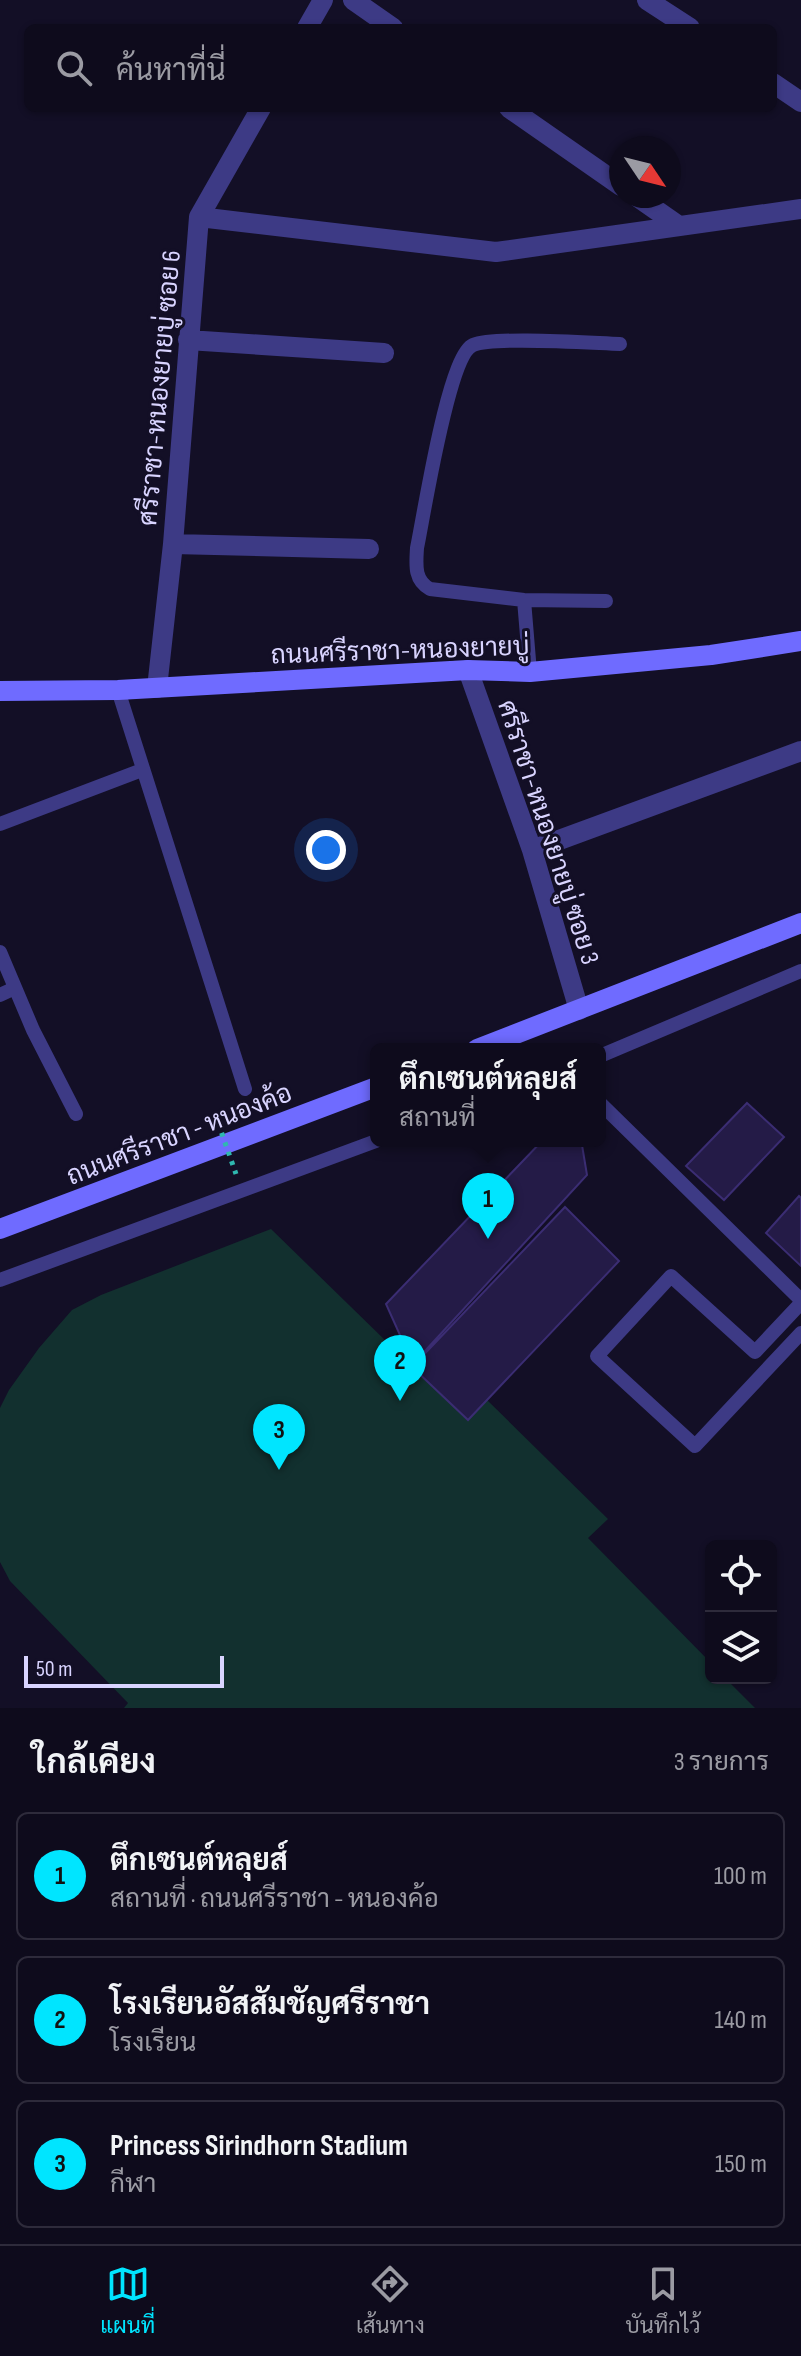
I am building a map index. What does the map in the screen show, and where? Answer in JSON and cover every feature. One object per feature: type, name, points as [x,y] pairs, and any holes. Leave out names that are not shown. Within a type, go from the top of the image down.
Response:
[{"type":"main road","name":"ถนนศรีราชา-หนองยายบู่","points":[[0,691],[118,690],[468,670],[530,672],[711,655],[801,641]]},
{"type":"main road","points":[[493,1043],[801,923]]},
{"type":"main road","name":"ถนนศรีราชา - หนองค้อ","points":[[0,1229],[370,1089]]},
{"type":"street","points":[[309,24],[323,0]]},
{"type":"street","points":[[353,0],[387,24]]},
{"type":"street","points":[[647,0],[684,24]]},
{"type":"street","points":[[777,86],[801,102]]},
{"type":"street","name":"ศรีราชา-หนองยายบู่ ซอย 6","points":[[157,688],[173,544],[199,217],[259,112]]},
{"type":"street","points":[[515,112],[609,178]]},
{"type":"street","points":[[653,208],[679,226]]},
{"type":"street","points":[[199,217],[496,252],[801,209]]},
{"type":"street","points":[[188,340],[384,353]]},
{"type":"street","points":[[173,544],[369,549]]},
{"type":"street","name":"ศรีราชา-หนองยายบู่ ซอย 3","points":[[468,670],[532,850],[579,1010]]},
{"type":"street","points":[[532,850],[801,751]]},
{"type":"lane","points":[[606,601],[524,600],[430,589],[423,585],[416,573],[417,548],[448,396],[459,360],[476,344],[620,344]]},
{"type":"lane","points":[[524,600],[530,672]]},
{"type":"lane","points":[[118,690],[245,1089]]},
{"type":"lane","points":[[0,824],[142,770]]},
{"type":"lane","points":[[0,952],[33,1030],[76,1114]]},
{"type":"lane","points":[[606,1053],[801,971]]},
{"type":"lane","points":[[0,995],[15,988]]},
{"type":"lane","points":[[606,1109],[801,1301],[755,1352],[671,1276],[597,1356],[695,1446],[801,1333]]},
{"type":"lane","points":[[0,1280],[370,1143]]},
{"type":"path","points":[[215,1114],[236,1174]]},
{"type":"green space","points":[[271,1229],[467,1420],[487,1400],[608,1519],[588,1538],[705,1657],[705,1684],[731,1684],[755,1708],[124,1708],[128,1703],[10,1581],[0,1562],[0,1408],[39,1348],[72,1310],[101,1295]]},
{"type":"building","points":[[747,1103],[784,1137],[724,1200],[686,1166]]},
{"type":"building","points":[[536,1147],[582,1147],[587,1175],[424,1352],[408,1353],[386,1304]]},
{"type":"building","points":[[799,1196],[801,1198],[801,1266],[766,1233]]},
{"type":"building","points":[[565,1207],[619,1261],[468,1420],[412,1367]]},
{"type":"place","name":"ตึกเซนต์หลุยส์","points":[[488,1239]]},
{"type":"place","name":"โรงเรียนอัสสัมชัญศรีราชา","points":[[400,1401]]},
{"type":"place","name":"Princess Sirindhorn Stadium","points":[[279,1470]]}]
